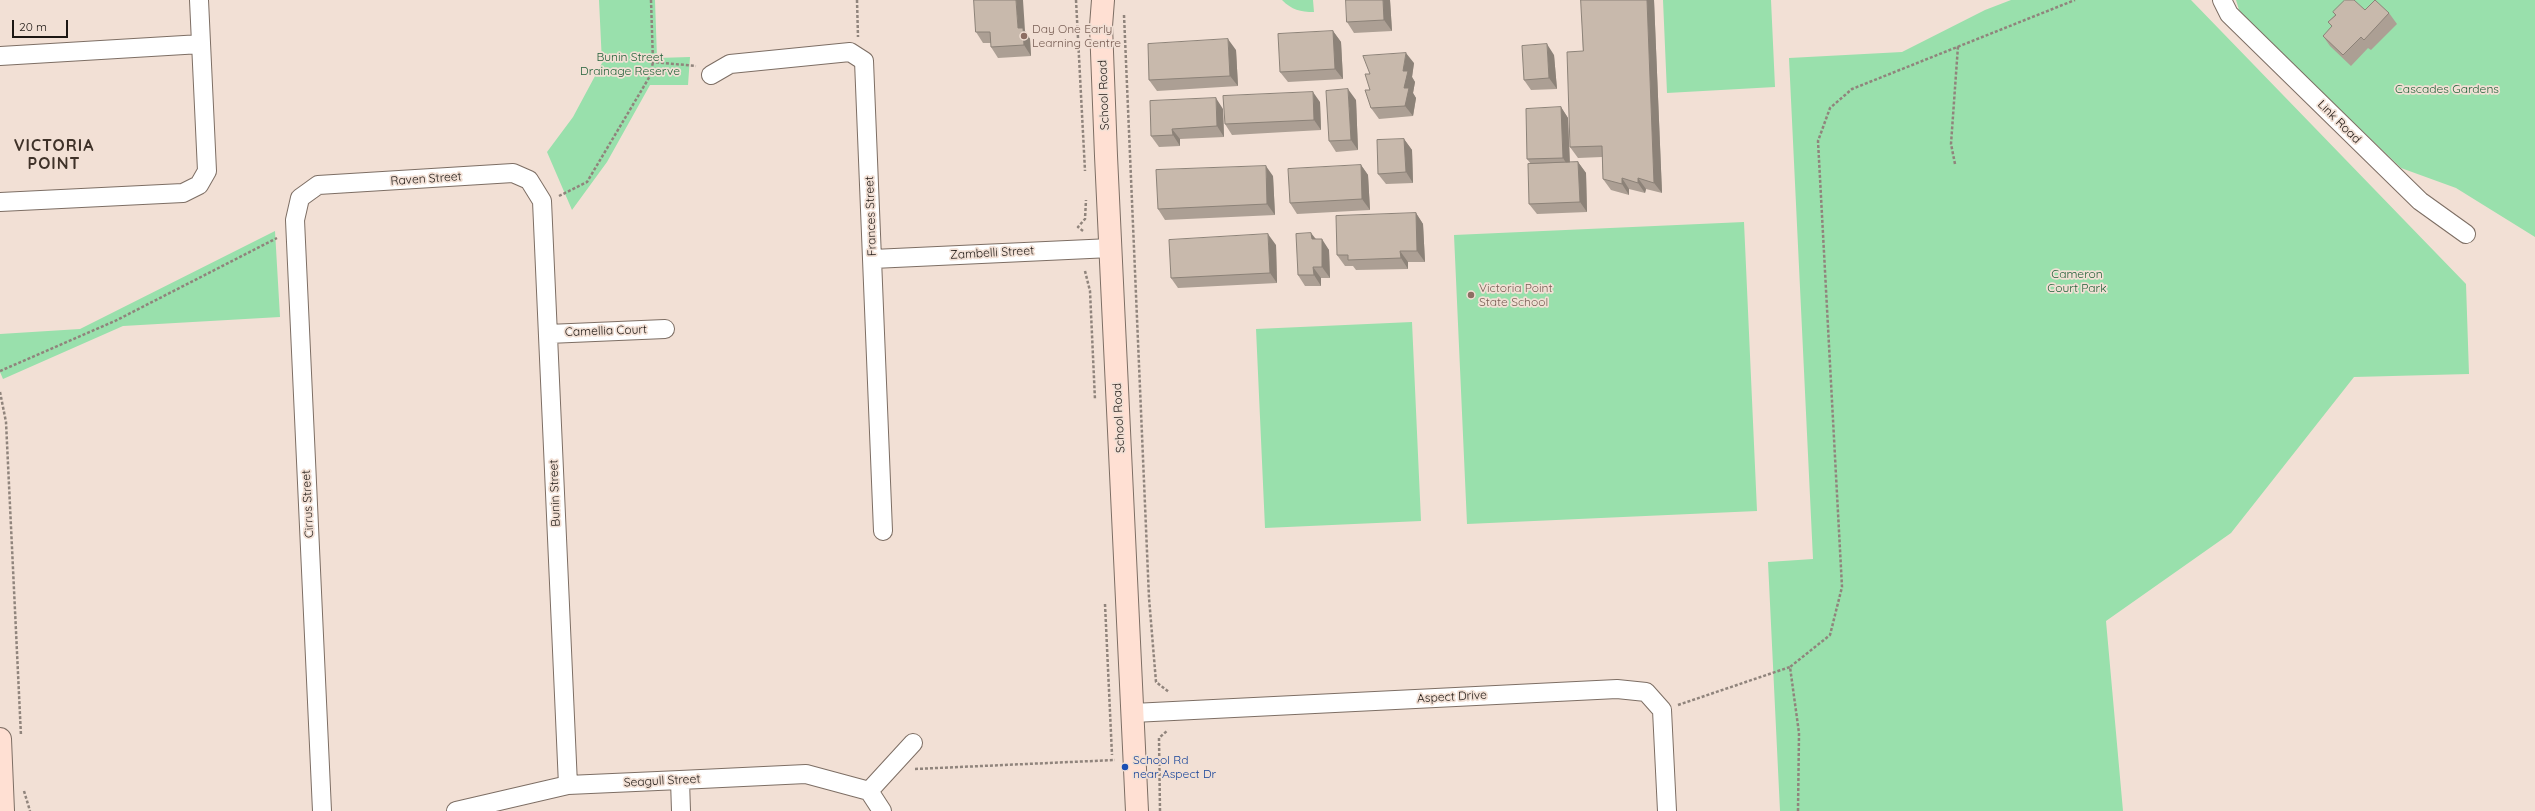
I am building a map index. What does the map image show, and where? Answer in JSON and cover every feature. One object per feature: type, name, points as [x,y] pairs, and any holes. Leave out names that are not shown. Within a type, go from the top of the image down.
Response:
[{"type":"street","points":[[0,202],[183,192],[199,184],[207,171],[199,0]]},
{"type":"street","name":"School Road","points":[[1096,0],[1101,26]]},
{"type":"street","name":"School Road","points":[[1103,0],[1101,26],[1137,811]]},
{"type":"street","name":"Link Road","points":[[2222,0],[2229,14],[2420,201],[2466,234]]},
{"type":"street","points":[[0,56],[201,44]]},
{"type":"street","points":[[711,75],[730,64],[850,52],[864,61]]},
{"type":"street","name":"Frances Street","points":[[864,61],[883,531]]},
{"type":"street","name":"Raven Street","points":[[300,198],[318,185],[513,173],[530,180],[542,201]]},
{"type":"street","name":"Cirrus Street","points":[[300,198],[295,220],[322,811]]},
{"type":"street","name":"Bunin Street","points":[[542,201],[568,785]]},
{"type":"street","name":"Zambelli Street","points":[[873,259],[1111,248]]},
{"type":"street","name":"Camellia Court","points":[[548,334],[665,329]]},
{"type":"street","name":"Aspect Drive","points":[[1133,713],[1617,689],[1646,692],[1662,710]]},
{"type":"street","points":[[1662,710],[1667,811]]},
{"type":"street","points":[[0,739],[3,811]]},
{"type":"street","points":[[882,811],[869,791],[913,743]]},
{"type":"street","name":"Seagull Street","points":[[456,811],[568,785],[806,774],[869,791]]},
{"type":"street","points":[[680,780],[681,811]]},
{"type":"path","points":[[542,201],[563,195],[587,182],[650,76],[653,62],[651,0]]},
{"type":"path","points":[[857,0],[858,36],[864,61]]},
{"type":"path","points":[[1076,0],[1085,178]]},
{"type":"path","points":[[1662,710],[1790,668],[1830,635],[1842,587],[1818,140],[1830,108],[1852,89],[2075,0]]},
{"type":"path","points":[[1124,13],[1149,598],[1156,682],[1170,693],[1170,697]]},
{"type":"path","points":[[1955,164],[1951,144],[1958,46]]},
{"type":"path","points":[[653,62],[694,65],[711,75]]},
{"type":"path","points":[[1082,231],[1078,227],[1085,219],[1086,193]]},
{"type":"path","points":[[0,371],[115,321],[273,239],[296,236]]},
{"type":"path","points":[[1085,271],[1090,291],[1096,404]]},
{"type":"path","points":[[0,392],[6,422],[21,737]]},
{"type":"path","points":[[1105,596],[1113,767]]},
{"type":"path","points":[[1790,668],[1799,733],[1798,811]]},
{"type":"path","points":[[1160,811],[1158,744],[1159,738],[1168,730]]},
{"type":"path","points":[[888,770],[1135,759]]},
{"type":"path","points":[[23,784],[26,802],[30,811]]},
{"type":"green space","name":"Bunin Street Drainage Reserve","points":[[599,0],[655,0],[657,58],[690,57],[688,85],[650,85],[607,162],[572,210],[547,152],[573,117],[602,63]]},
{"type":"green space","points":[[1282,0],[1313,0],[1314,12],[1296,10]]},
{"type":"green space","points":[[1663,0],[1771,0],[1775,87],[1667,93]]},
{"type":"green space","name":"Cameron Court Park","points":[[2011,0],[2191,0],[2466,284],[2469,374],[2354,377],[2231,533],[2106,621],[2123,811],[1780,811],[1768,562],[1813,559],[1789,58],[1902,52],[1985,10]]},
{"type":"green space","name":"Cascades Gardens","points":[[2236,0],[2535,0],[2535,237],[2456,188],[2401,168],[2240,13]]},
{"type":"green space","points":[[1744,222],[1757,511],[1467,524],[1454,235]]},
{"type":"green space","points":[[275,231],[280,317],[123,326],[3,379],[0,372],[0,334],[80,329]]},
{"type":"green space","points":[[1412,322],[1421,521],[1265,528],[1256,329]]},
{"type":"building","points":[[974,0],[1016,0],[1018,28],[1023,28],[1024,45],[991,47],[990,32],[976,32]]},
{"type":"building","points":[[1346,0],[1383,0],[1384,20],[1347,22]]},
{"type":"building","points":[[1581,0],[1647,0],[1654,183],[1638,178],[1638,183],[1622,178],[1622,184],[1603,179],[1602,146],[1570,147],[1567,52],[1583,51]]},
{"type":"building","points":[[2345,0],[2354,0],[2365,10],[2375,0],[2389,13],[2364,40],[2361,37],[2343,55],[2323,36],[2332,26],[2328,22],[2336,15],[2333,12]]},
{"type":"building","points":[[1333,31],[1335,69],[1280,72],[1278,34]]},
{"type":"building","points":[[1228,39],[1230,76],[1149,80],[1148,44]]},
{"type":"building","points":[[1547,44],[1549,78],[1524,80],[1522,46]]},
{"type":"building","points":[[1406,53],[1403,71],[1408,71],[1404,88],[1409,88],[1405,106],[1371,108],[1365,90],[1370,90],[1365,74],[1370,74],[1363,56]]},
{"type":"building","points":[[1348,89],[1351,140],[1329,141],[1326,91]]},
{"type":"building","points":[[1313,92],[1314,120],[1225,124],[1223,96]]},
{"type":"building","points":[[1216,98],[1217,126],[1172,129],[1173,135],[1151,136],[1150,101]]},
{"type":"building","points":[[1561,107],[1563,158],[1527,159],[1526,109]]},
{"type":"building","points":[[1404,139],[1406,172],[1378,174],[1377,140]]},
{"type":"building","points":[[1578,162],[1580,202],[1529,204],[1528,164]]},
{"type":"building","points":[[1361,165],[1362,199],[1290,203],[1288,169]]},
{"type":"building","points":[[1266,166],[1267,204],[1158,209],[1156,170]]},
{"type":"building","points":[[1416,213],[1417,251],[1400,251],[1401,258],[1348,260],[1348,255],[1337,255],[1336,216]]},
{"type":"building","points":[[1311,233],[1312,239],[1322,239],[1322,267],[1313,267],[1314,275],[1298,275],[1296,234]]},
{"type":"building","points":[[1268,234],[1270,273],[1171,278],[1169,240]]},
{"type":"place","name":"Day One Early Learning Centre","points":[[1024,36]]},
{"type":"place","name":"Victoria Point State School","points":[[1471,295]]},
{"type":"place","name":"School Rd near Aspect Dr","points":[[1125,767]]},
{"type":"district","name":"VICTORIA POINT","points":[[54,155]]}]
